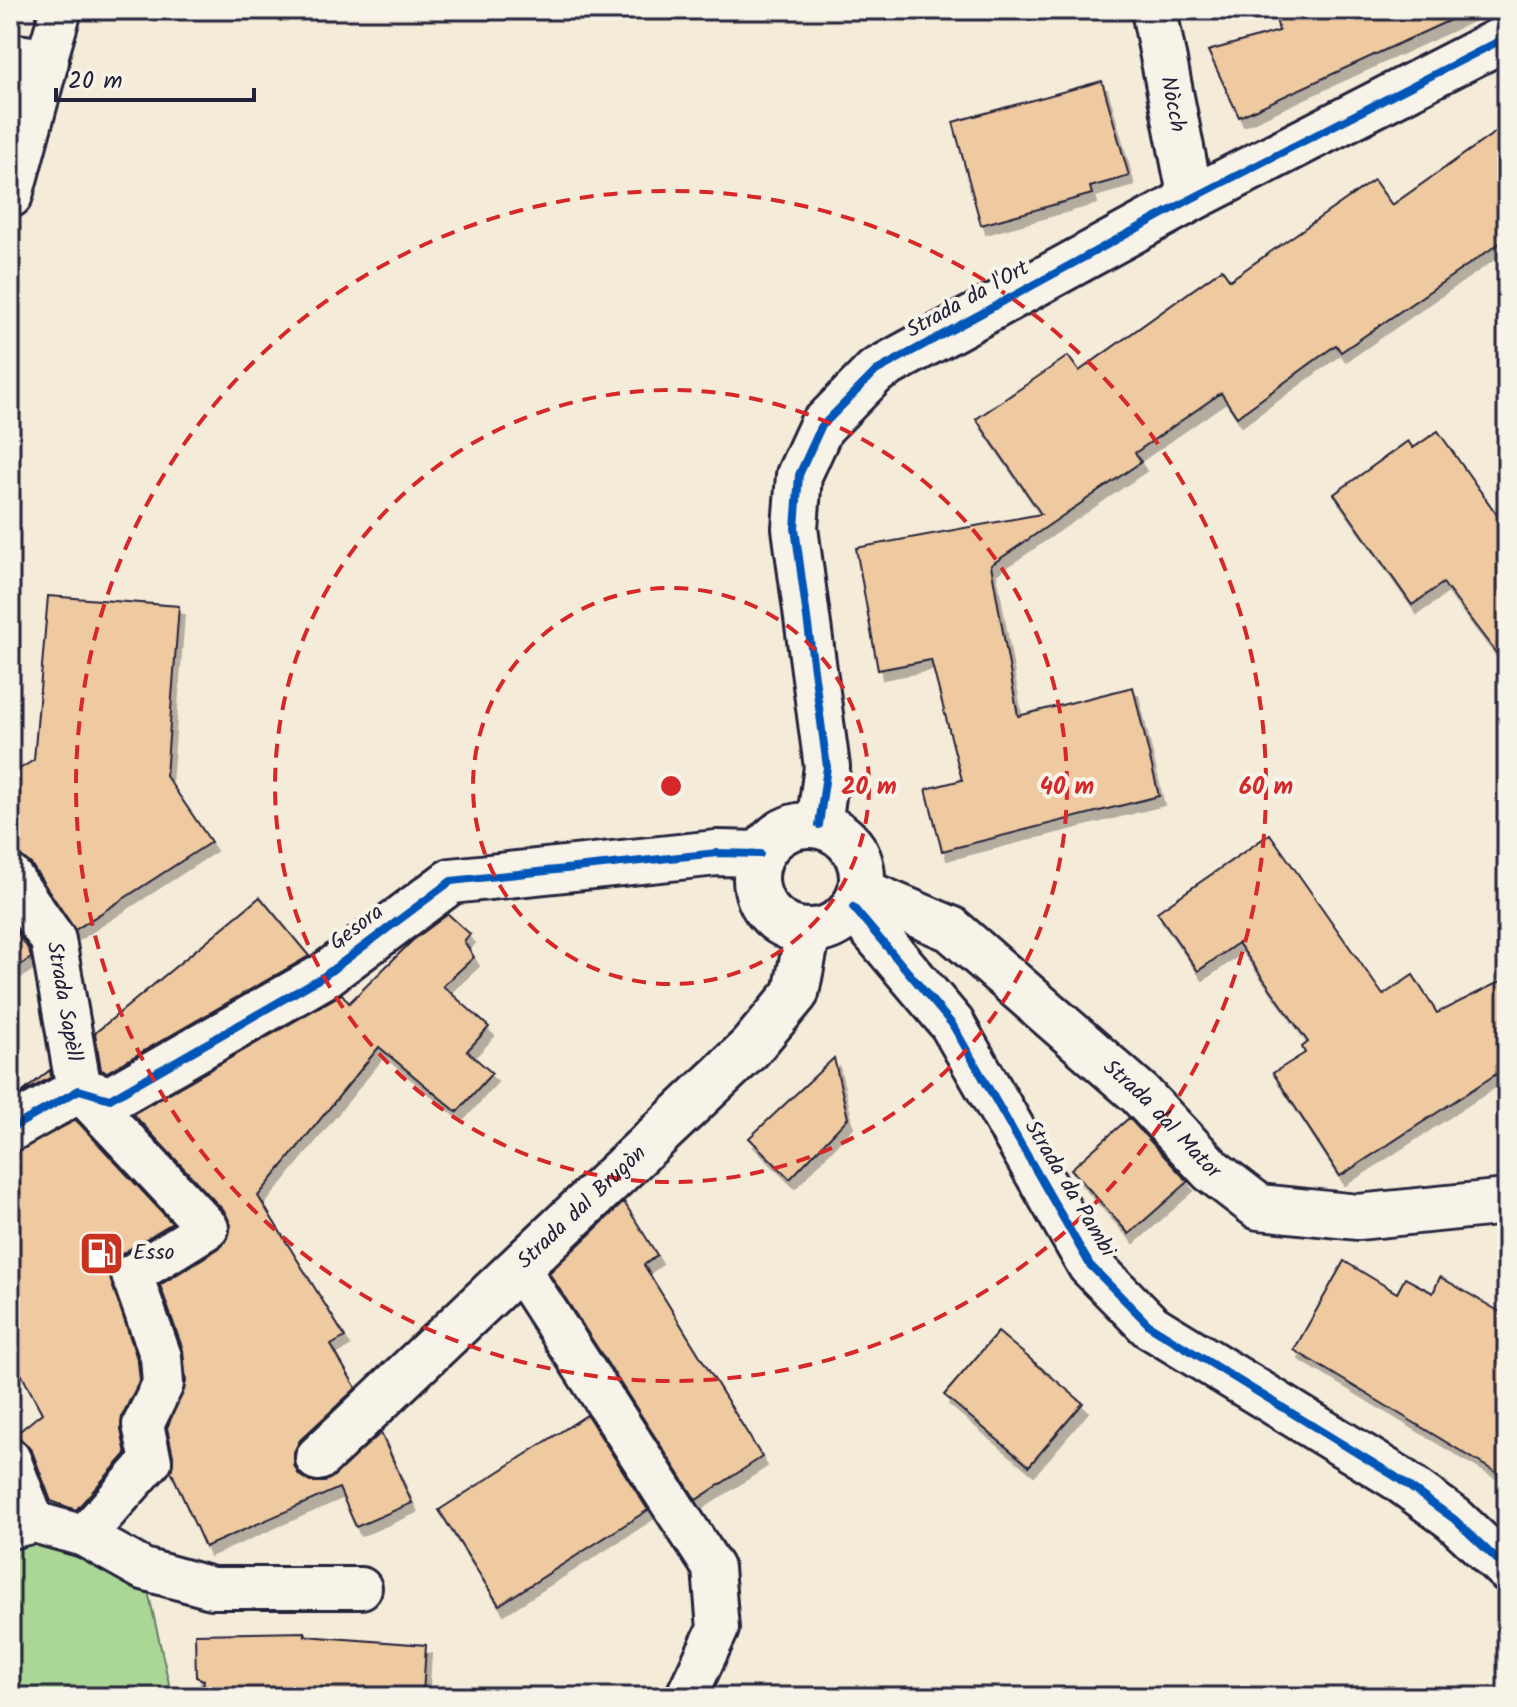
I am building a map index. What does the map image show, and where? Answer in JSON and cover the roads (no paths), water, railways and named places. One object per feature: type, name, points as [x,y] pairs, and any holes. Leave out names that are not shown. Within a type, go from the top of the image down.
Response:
[{"type":"street","name":"Nòcch","points":[[1154,10],[1191,199]]},
{"type":"street","name":"Strada da l'Ort","points":[[819,825],[827,767],[795,528],[799,475],[821,427],[876,371],[1191,199],[1507,37]]},
{"type":"street","points":[[10,195],[28,58]]},
{"type":"street","points":[[819,825],[835,831],[854,849],[862,874],[857,899],[842,921],[826,929],[808,932],[790,929],[774,920],[756,890],[755,871],[760,854],[785,830],[819,825]]},
{"type":"street","name":"Gesora","points":[[79,1090],[110,1099],[324,976],[451,881],[717,853],[760,854]]},
{"type":"street","name":"Strada Sapèll","points":[[10,878],[53,940],[79,1090]]},
{"type":"street","name":"Strada dal Mator","points":[[857,899],[951,929],[1140,1094],[1211,1170],[1259,1207],[1358,1217],[1507,1202]]},
{"type":"street","name":"Strada da Pambi","points":[[857,899],[952,1024],[1090,1265],[1150,1326],[1396,1477],[1454,1519],[1507,1569]]},
{"type":"street","name":"Strada dal Brugòn","points":[[318,1458],[750,1048],[796,993],[808,932]]},
{"type":"street","points":[[10,1129],[79,1090]]},
{"type":"lane","points":[[28,58],[61,10]]},
{"type":"lane","points":[[79,1090],[208,1228],[132,1275],[161,1357],[163,1384],[143,1425],[151,1461],[84,1536]]},
{"type":"lane","points":[[519,1268],[713,1568],[718,1629],[686,1697]]},
{"type":"lane","points":[[10,1459],[22,1525],[84,1536],[143,1569],[212,1588],[361,1588]]},
{"type":"place","name":"Esso","points":[[102,1253]]}]
